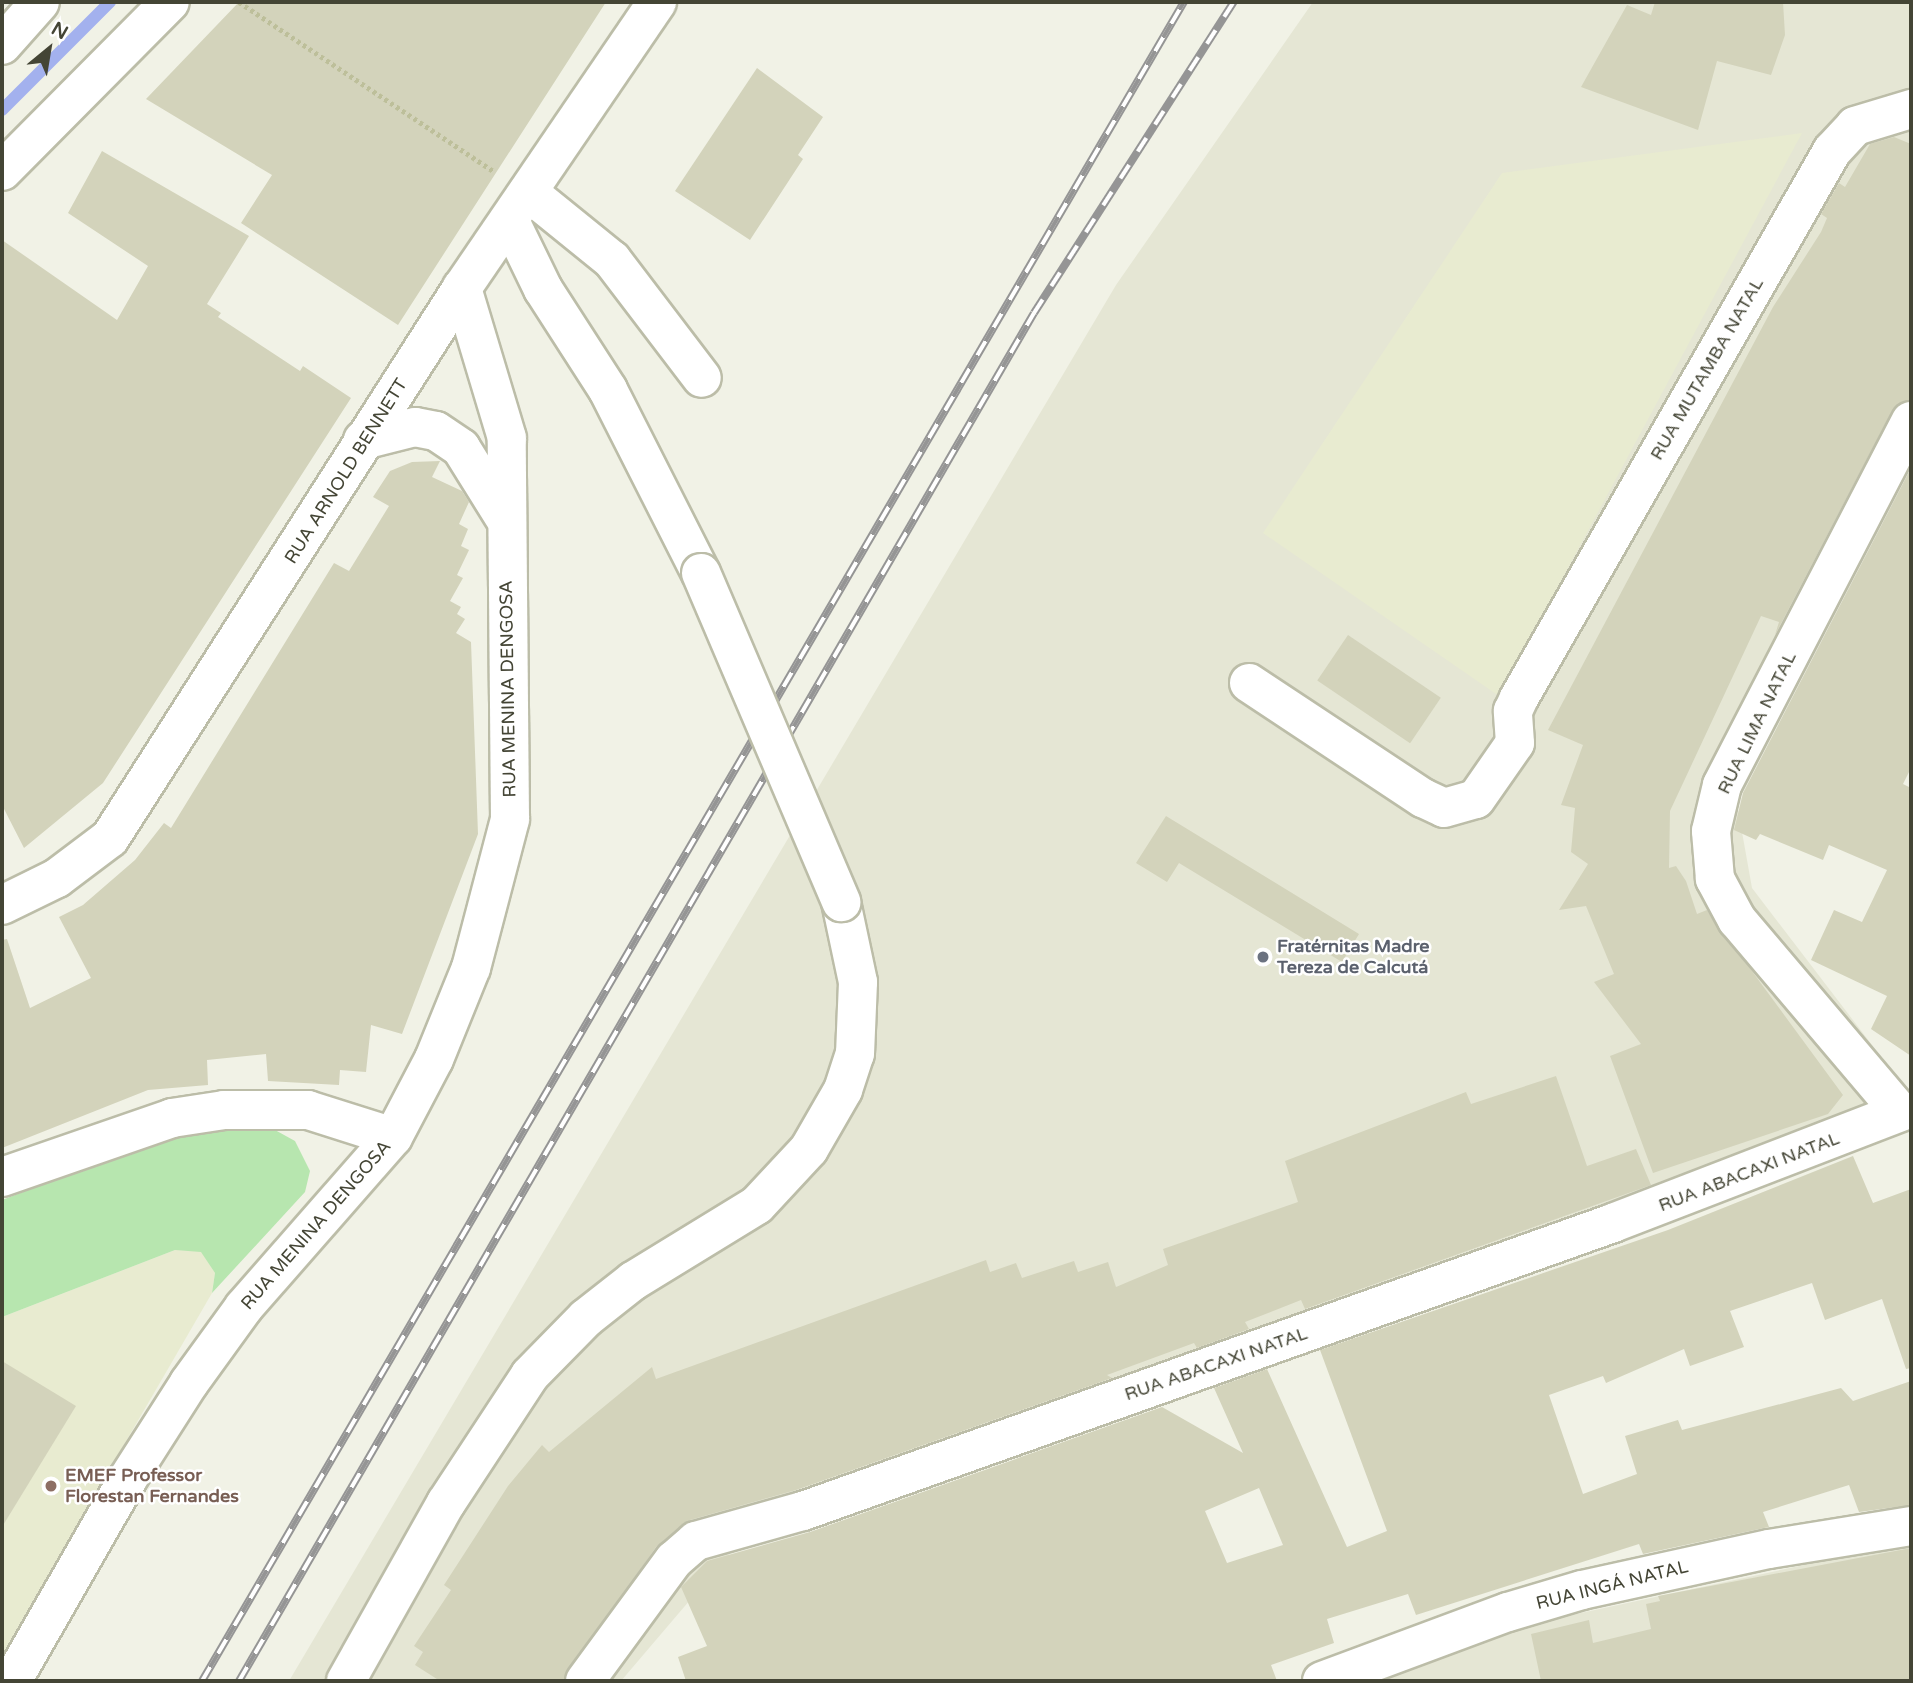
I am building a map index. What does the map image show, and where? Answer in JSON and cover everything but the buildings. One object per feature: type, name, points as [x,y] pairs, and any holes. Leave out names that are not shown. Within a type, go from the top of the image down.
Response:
[{"type":"street","points":[[2,45],[40,2]]},
{"type":"street","points":[[2,171],[170,2]]},
{"type":"street","name":"RUA ARNOLD BENNETT","points":[[2,905],[57,878],[110,838],[210,690],[363,440],[462,288],[657,2]]},
{"type":"street","name":"RUA MUTAMBA NATAL","points":[[1249,683],[1444,808],[1476,799],[1515,743],[1513,711],[1536,668],[1832,151],[1854,127],[1911,109]]},
{"type":"street","points":[[519,206],[612,260],[702,378]]},
{"type":"street","points":[[359,1677],[446,1503],[530,1375],[586,1318],[633,1281],[757,1205],[809,1149],[843,1090],[855,1054],[858,982],[841,902],[701,573],[608,390],[543,289],[519,206]]},
{"type":"street","name":"RUA MENINA DENGOSA","points":[[12,1681],[189,1383],[244,1307],[393,1137],[435,1059],[471,968],[510,819],[504,517],[507,438],[462,288]]},
{"type":"street","name":"RUA LIMA NATAL","points":[[1907,1112],[1737,920],[1715,879],[1711,831],[1722,785],[1911,421]]},
{"type":"street","points":[[363,440],[415,427],[436,431],[461,448],[504,517]]},
{"type":"street","points":[[2,1177],[172,1118],[224,1110],[308,1110],[393,1137]]},
{"type":"street","name":"RUA ABACAXI NATAL","points":[[585,1681],[674,1560],[696,1541],[803,1511],[1714,1187],[1907,1112]]},
{"type":"street","name":"RUA INGÁ NATAL","points":[[1322,1681],[1471,1625],[1582,1590],[1769,1549],[1911,1526]]},
{"type":"path","points":[[239,2],[519,206]]},
{"type":"shaded area","points":[[1313,2],[1911,2],[1911,456],[1737,804],[1752,888],[1911,1096],[742,1539],[621,1681],[289,1681],[1116,285]]},
{"type":"shaded area","points":[[1802,133],[1499,696],[1263,533],[1502,173]]},
{"type":"shaded area","name":"EMEF Professor Florestan Fernandes","points":[[175,1250],[201,1251],[215,1273],[212,1293],[2,1655],[2,1317]]},
{"type":"shaded area","points":[[1911,1542],[1911,1681],[1378,1681],[1539,1622]]},
{"type":"green space","points":[[230,1126],[275,1130],[295,1141],[310,1171],[305,1192],[212,1293],[215,1273],[201,1252],[175,1250],[2,1317],[2,1200],[144,1146]]},
{"type":"waterway","points":[[2,110],[110,2]]},
{"type":"railway","points":[[202,1681],[1184,2]]},
{"type":"railway","points":[[239,1681],[1034,313],[1234,2]]},
{"type":"place","name":"Fratérnitas Madre Tereza de Calcutá","points":[[1263,957]]},
{"type":"place","name":"EMEF Professor Florestan Fernandes","points":[[51,1486]]}]
